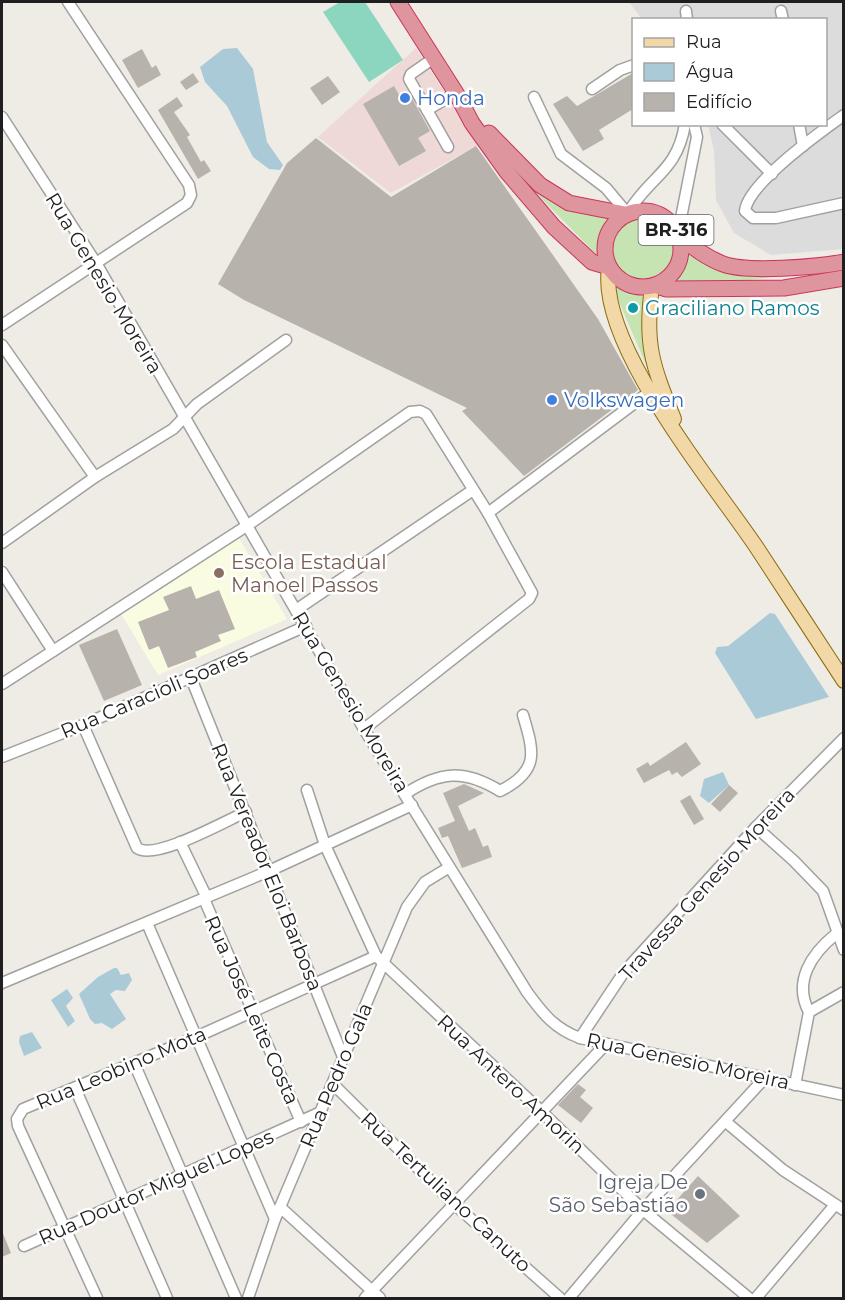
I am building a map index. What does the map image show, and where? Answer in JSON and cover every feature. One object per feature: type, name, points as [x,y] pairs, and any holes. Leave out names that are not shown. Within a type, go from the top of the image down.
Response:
[{"type":"highway","name":"BR-316","points":[[398,2],[458,96],[472,123],[507,172],[554,226],[592,262],[609,268]]},
{"type":"highway","name":"BR-316","points":[[458,96],[540,185],[569,203],[626,214],[647,210],[658,213],[668,219],[679,235],[705,256],[735,267],[794,267],[843,262]]},
{"type":"highway","name":"BR-316","points":[[626,214],[608,231],[604,242],[604,254],[609,268],[624,283],[635,287],[784,288],[843,278]]},
{"type":"highway","name":"BR-316","points":[[654,287],[676,270],[682,248],[679,235]]},
{"type":"main road","points":[[609,268],[607,283],[615,318],[648,393],[681,438],[843,681]]},
{"type":"main road","points":[[654,287],[648,336],[654,368],[681,438]]},
{"type":"street","points":[[2,324],[187,203],[191,195],[189,185],[68,2]]},
{"type":"street","points":[[434,58],[411,74],[409,79],[448,147]]},
{"type":"street","points":[[592,89],[620,70],[632,65]]},
{"type":"street","points":[[427,110],[458,96]]},
{"type":"street","points":[[534,98],[561,154],[606,188],[626,214],[634,201],[670,164],[680,148],[685,126]]},
{"type":"street","points":[[843,115],[772,174],[746,201],[746,212],[753,218],[776,218],[843,203]]},
{"type":"street","name":"Rua Genesio Moreira","points":[[2,117],[96,262],[364,729],[448,868],[543,1014],[555,1026],[580,1038],[843,1095]]},
{"type":"street","points":[[679,235],[697,137],[694,126]]},
{"type":"street","points":[[724,126],[772,174]]},
{"type":"street","points":[[799,126],[803,146]]},
{"type":"street","points":[[2,543],[95,477],[173,429],[196,404],[286,340]]},
{"type":"street","points":[[2,345],[95,477]]},
{"type":"street","points":[[488,513],[648,393]]},
{"type":"street","points":[[2,684],[248,525],[410,412],[420,411],[426,414],[488,513],[532,593],[529,599],[364,729]]},
{"type":"street","points":[[296,610],[473,490]]},
{"type":"street","points":[[2,572],[53,651]]},
{"type":"street","name":"Rua Caracioli Soares","points":[[2,757],[83,725],[306,626]]},
{"type":"street","name":"Rua Vereador Eloi Barbosa","points":[[191,678],[344,1057]]},
{"type":"street","points":[[405,794],[425,781],[446,776],[478,778],[501,791],[520,781],[531,761],[533,750],[523,715]]},
{"type":"street","points":[[83,725],[137,848],[142,852],[153,852],[180,842],[246,812]]},
{"type":"street","name":"Travessa Genesio Moreira","points":[[580,1038],[624,972],[756,827],[843,738]]},
{"type":"street","points":[[307,790],[325,845],[379,960]]},
{"type":"street","points":[[2,983],[269,871],[412,805]]},
{"type":"street","points":[[756,827],[795,861],[823,891],[843,950]]},
{"type":"street","name":"Rua José Leite Costa","points":[[180,842],[301,1122]]},
{"type":"street","name":"Rua Pedro Gala","points":[[248,1299],[275,1219],[344,1057],[379,960],[415,893],[425,882],[448,868]]},
{"type":"street","points":[[147,923],[275,1219]]},
{"type":"street","points":[[795,1085],[809,1012],[802,999],[801,984],[810,964],[836,934]]},
{"type":"street","name":"Rua Leobino Mota","points":[[97,1299],[17,1119],[23,1110],[253,1011],[379,960]]},
{"type":"street","name":"Rua Antero Amorin","points":[[379,960],[643,1210],[749,1299]]},
{"type":"street","points":[[809,1012],[843,992]]},
{"type":"street","points":[[280,1207],[372,1296],[454,1204],[606,1044]]},
{"type":"street","points":[[134,1063],[184,1173],[236,1299]]},
{"type":"street","points":[[569,1299],[643,1210],[764,1079]]},
{"type":"street","name":"Rua Tertuliano Canuto","points":[[333,1084],[454,1204],[560,1299]]},
{"type":"street","points":[[75,1088],[167,1299]]},
{"type":"street","name":"Rua Doutor Miguel Lopes","points":[[24,1246],[321,1112]]},
{"type":"street","points":[[726,1122],[783,1170],[839,1208],[756,1299]]},
{"type":"shaded area","points":[[629,2],[843,2],[843,249],[771,255],[734,233],[716,200],[714,151],[708,126],[827,126],[827,18],[641,18]]},
{"type":"shaded area","name":"Honda","points":[[416,48],[478,145],[391,193],[318,137]]},
{"type":"shaded area","name":"Escola Estadual Manoel Passos","points":[[237,535],[287,619],[158,675],[120,612]]},
{"type":"green space","points":[[340,2],[365,2],[403,60],[369,82],[323,12]]},
{"type":"green space","points":[[544,191],[576,209],[611,217],[600,241],[600,258],[535,192]]},
{"type":"green space","points":[[638,216],[650,216],[667,225],[674,236],[676,248],[674,260],[667,271],[650,280],[638,280],[626,275],[617,266],[612,254],[612,242],[617,230],[626,221]]},
{"type":"green space","points":[[689,249],[793,274],[743,281],[676,281],[684,268]]},
{"type":"green space","name":"Graciliano Ramos","points":[[614,281],[633,290],[646,291],[653,381],[617,297]]},
{"type":"water","points":[[237,48],[253,69],[267,142],[283,165],[280,170],[269,169],[253,157],[227,106],[205,82],[200,67],[223,49]]},
{"type":"water","points":[[770,613],[775,614],[829,697],[756,719],[715,653],[717,647],[728,646]]},
{"type":"water","points":[[723,772],[729,785],[709,803],[700,796],[704,779]]},
{"type":"water","points":[[117,968],[121,975],[129,973],[132,980],[125,991],[116,990],[110,994],[126,1019],[112,1029],[102,1023],[95,1024],[90,1019],[79,994],[98,977]]},
{"type":"water","points":[[67,989],[73,998],[66,1006],[75,1021],[68,1027],[51,1000]]},
{"type":"water","points":[[32,1032],[42,1048],[24,1056],[19,1042],[20,1036]]},
{"type":"building","points":[[142,49],[152,68],[156,65],[161,75],[138,88],[122,60]]},
{"type":"building","points":[[193,73],[199,82],[186,90],[180,82]]},
{"type":"building","points":[[632,74],[632,110],[599,130],[604,139],[583,151],[553,104],[567,96],[577,106]]},
{"type":"building","points":[[328,76],[340,92],[322,105],[310,88]]},
{"type":"building","points":[[394,86],[402,100],[410,95],[430,131],[418,138],[426,151],[399,166],[363,104]]},
{"type":"building","points":[[177,97],[183,106],[174,112],[190,135],[187,137],[201,162],[204,160],[211,171],[198,179],[158,110]]},
{"type":"building","points":[[316,138],[391,197],[476,146],[598,319],[638,390],[524,476],[462,411],[467,408],[244,300],[218,284],[287,163]]},
{"type":"building","points":[[191,586],[196,599],[219,590],[235,629],[218,635],[221,641],[195,652],[197,657],[168,668],[159,646],[149,650],[138,622],[169,610],[163,597]]},
{"type":"building","points":[[117,629],[142,685],[104,701],[79,645]]},
{"type":"building","points":[[686,742],[701,764],[682,777],[677,772],[672,775],[669,770],[644,783],[636,769],[648,762],[650,766]]},
{"type":"building","points":[[464,784],[484,793],[458,806],[469,831],[475,828],[483,847],[488,845],[492,857],[462,868],[448,836],[442,838],[438,828],[455,821],[443,793]]},
{"type":"building","points":[[729,785],[738,793],[720,812],[711,804]]},
{"type":"building","points":[[690,795],[704,819],[694,825],[680,801]]},
{"type":"building","points":[[578,1084],[586,1090],[580,1097],[593,1108],[581,1123],[558,1105]]},
{"type":"building","name":"Igreja De São Sebastião","points":[[698,1176],[740,1216],[707,1243],[667,1211]]},
{"type":"building","points":[[2,1231],[11,1253],[2,1257]]},
{"type":"place","name":"Honda","points":[[405,98]]},
{"type":"place","name":"Graciliano Ramos","points":[[633,308]]},
{"type":"place","name":"Volkswagen","points":[[552,400]]},
{"type":"place","name":"Escola Estadual Manoel Passos","points":[[219,573]]},
{"type":"place","name":"Igreja De São Sebastião","points":[[700,1194]]}]
